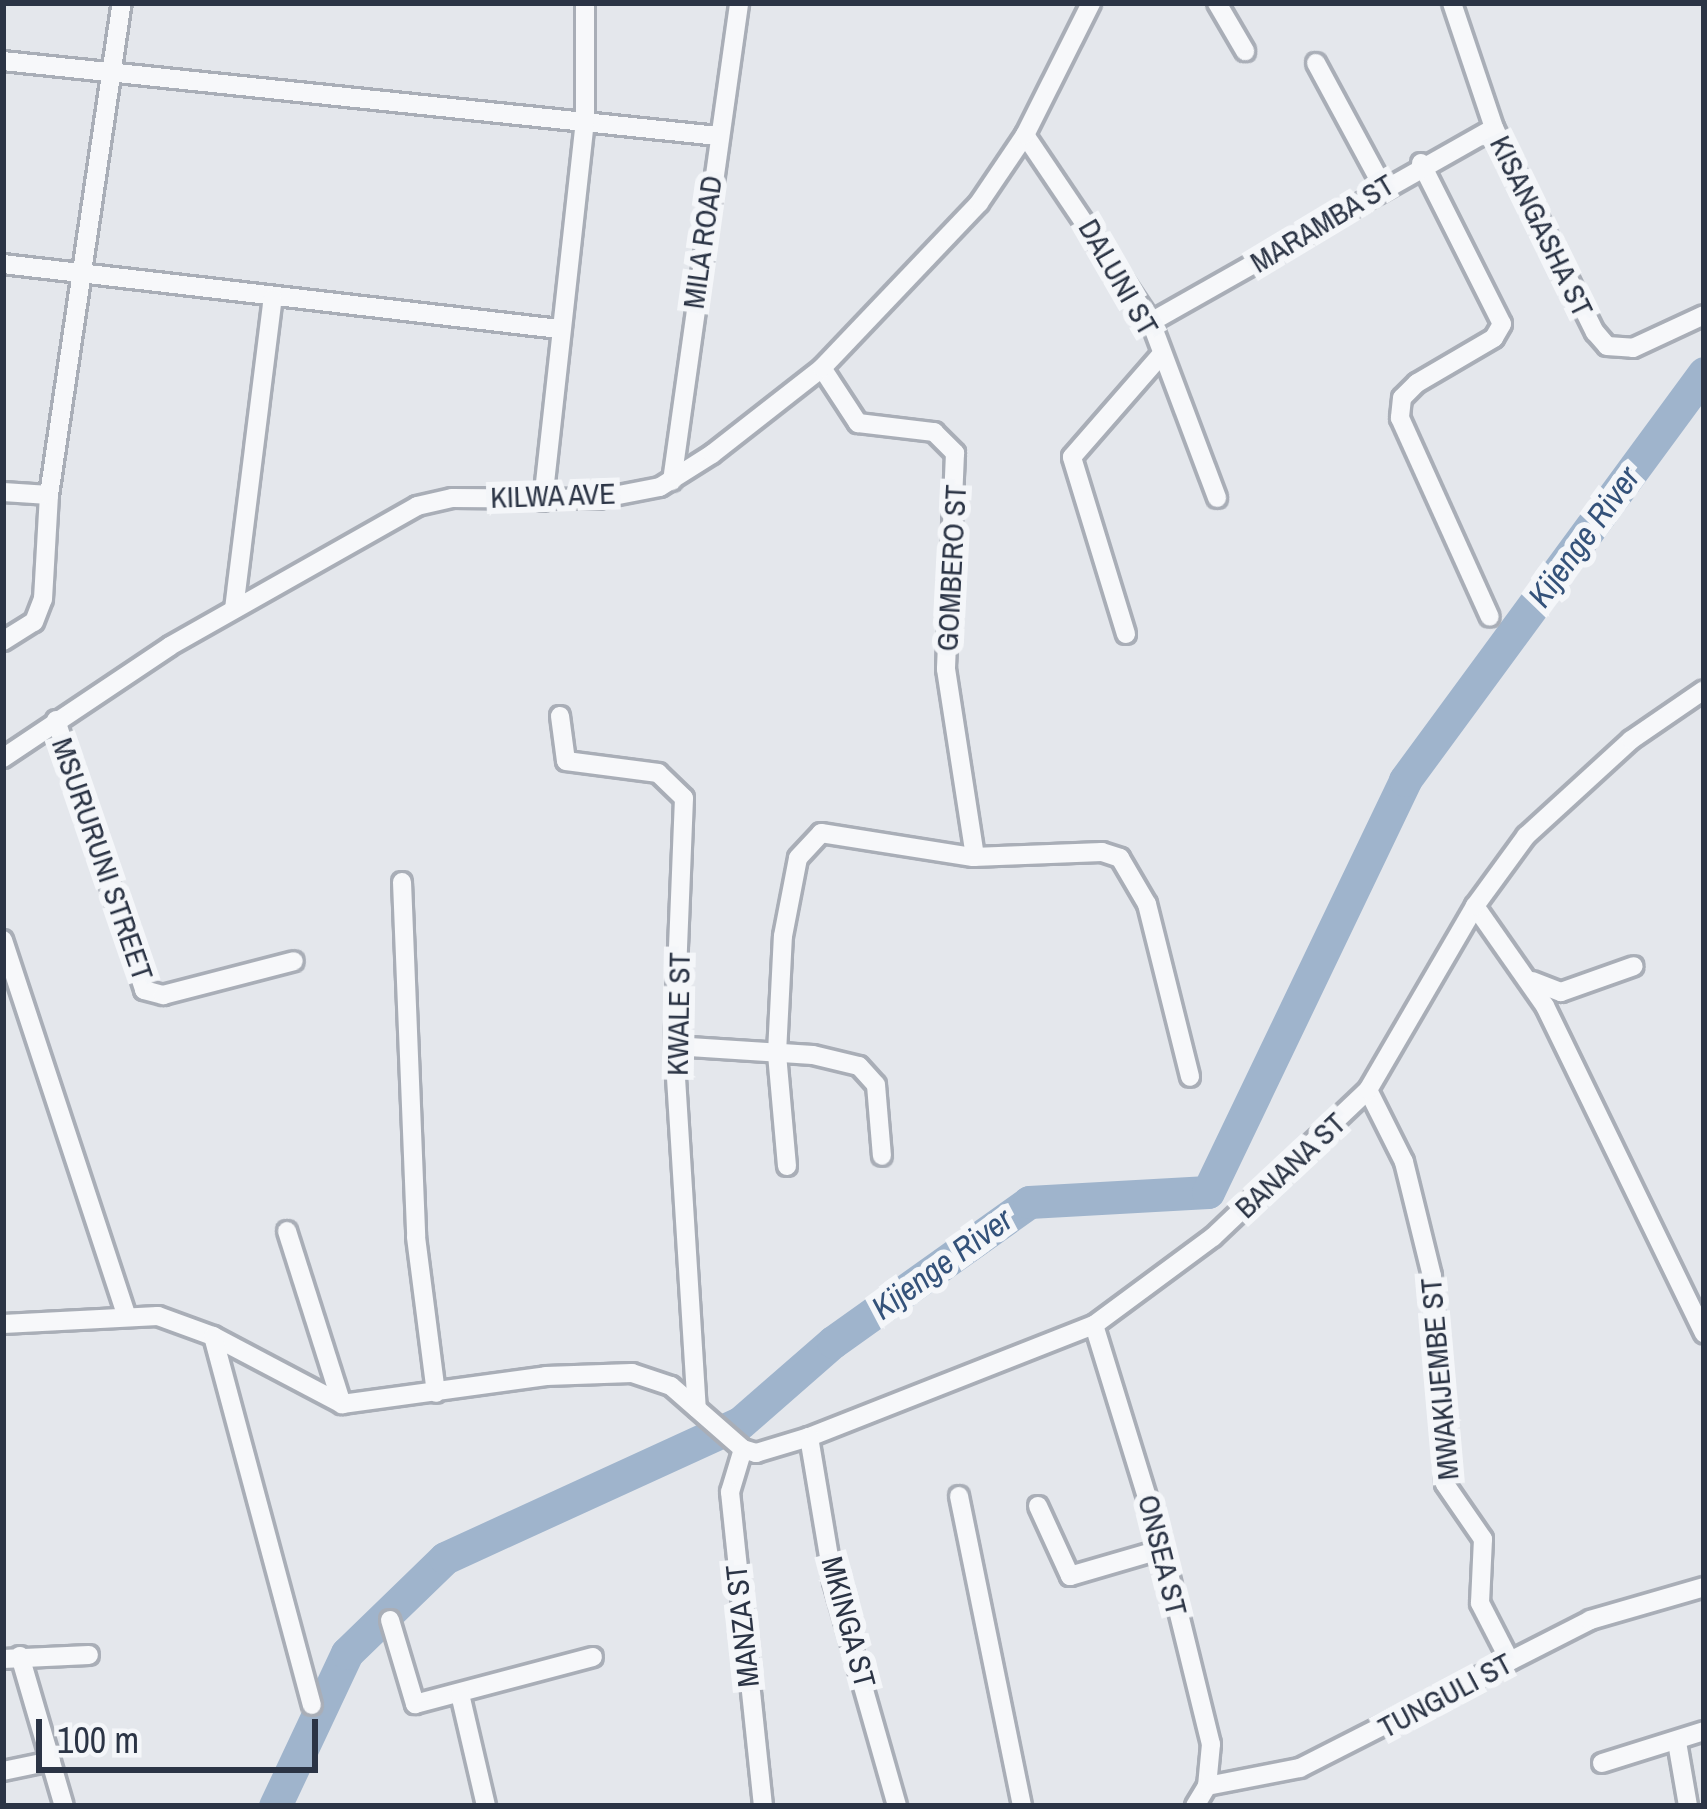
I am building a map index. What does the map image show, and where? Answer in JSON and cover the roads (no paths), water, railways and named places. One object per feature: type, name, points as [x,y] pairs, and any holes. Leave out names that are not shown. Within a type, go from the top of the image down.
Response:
[{"type":"street","points":[[3,641],[34,622],[43,599],[49,495],[122,3]]},
{"type":"street","points":[[543,501],[585,123],[585,3]]},
{"type":"street","name":"MILA ROAD","points":[[672,481],[739,3]]},
{"type":"street","name":"KILWA AVE","points":[[3,758],[234,609],[430,501],[598,499],[672,481],[822,368],[923,268],[1025,135],[1091,3]]},
{"type":"street","points":[[1217,3],[1245,51]]},
{"type":"street","name":"KISANGASHA ST","points":[[1452,3],[1494,128],[1607,346],[1633,347],[1704,315]]},
{"type":"street","points":[[3,61],[110,77],[718,136]]},
{"type":"street","points":[[1316,63],[1382,185]]},
{"type":"street","name":"MARAMBA ST","points":[[1151,322],[1382,185],[1494,128]]},
{"type":"street","name":"DALUNI ST","points":[[1025,135],[1151,322],[1217,498]]},
{"type":"street","points":[[1421,163],[1502,323],[1494,338],[1417,383],[1402,398],[1400,418],[1490,617]]},
{"type":"street","points":[[3,264],[80,277],[559,329]]},
{"type":"street","points":[[234,609],[273,298]]},
{"type":"street","points":[[1126,634],[1072,457],[1161,355]]},
{"type":"street","name":"GOMBERO ST","points":[[822,368],[858,423],[934,432],[955,453],[946,669],[975,857]]},
{"type":"street","points":[[3,492],[49,495]]},
{"type":"street","name":"BANANA ST","points":[[739,1445],[756,1453],[808,1437],[1094,1325],[1149,1289],[1275,1184],[1368,1090],[1475,906],[1552,808],[1704,690]]},
{"type":"street","name":"KWALE ST","points":[[560,716],[566,761],[658,773],[671,778],[684,798],[674,1046],[704,1414]]},
{"type":"street","name":"MSURURUNI STREET","points":[[56,721],[144,990],[163,995],[294,961]]},
{"type":"street","points":[[787,1166],[777,1053],[783,937],[803,846],[829,832],[975,857],[1102,852],[1120,858],[1147,904],[1190,1077]]},
{"type":"street","points":[[402,882],[416,1237],[436,1393]]},
{"type":"street","points":[[1475,906],[1528,979],[1704,1333]]},
{"type":"street","points":[[3,940],[125,1312]]},
{"type":"street","points":[[1528,979],[1561,992],[1634,967]]},
{"type":"street","points":[[674,1046],[837,1058],[869,1075],[880,1102],[882,1156]]},
{"type":"street","name":"MWAKIJEMBE ST","points":[[1368,1090],[1404,1162],[1432,1276],[1445,1484],[1483,1539],[1480,1603],[1510,1661]]},
{"type":"street","points":[[287,1231],[342,1404]]},
{"type":"street","points":[[3,1324],[125,1312],[213,1336],[342,1404],[610,1372],[652,1376],[739,1445]]},
{"type":"street","name":"ONSEA ST","points":[[1094,1325],[1163,1549],[1211,1744],[1207,1786]]},
{"type":"street","points":[[213,1336],[312,1705]]},
{"type":"street","name":"MKINGA ST","points":[[808,1437],[833,1581],[897,1806]]},
{"type":"street","name":"MANZA ST","points":[[739,1445],[730,1492],[763,1806]]},
{"type":"street","points":[[959,1496],[1022,1806]]},
{"type":"street","points":[[1038,1505],[1070,1576],[1163,1549]]},
{"type":"street","name":"TUNGULI ST","points":[[1207,1786],[1300,1768],[1590,1620],[1704,1587]]},
{"type":"street","points":[[391,1620],[411,1702],[460,1694],[593,1657]]},
{"type":"street","points":[[64,1806],[11,1658],[89,1655]]},
{"type":"street","points":[[460,1694],[486,1806]]},
{"type":"street","points":[[1602,1762],[1704,1731]]},
{"type":"street","points":[[1677,1742],[1688,1806]]},
{"type":"street","points":[[3,1771],[51,1761]]},
{"type":"street","points":[[1195,1806],[1207,1786]]},
{"type":"waterway","name":"Kijenge River","points":[[275,1806],[347,1653],[445,1558],[740,1423],[833,1342],[1029,1202],[1208,1192],[1405,780],[1704,373]]}]
